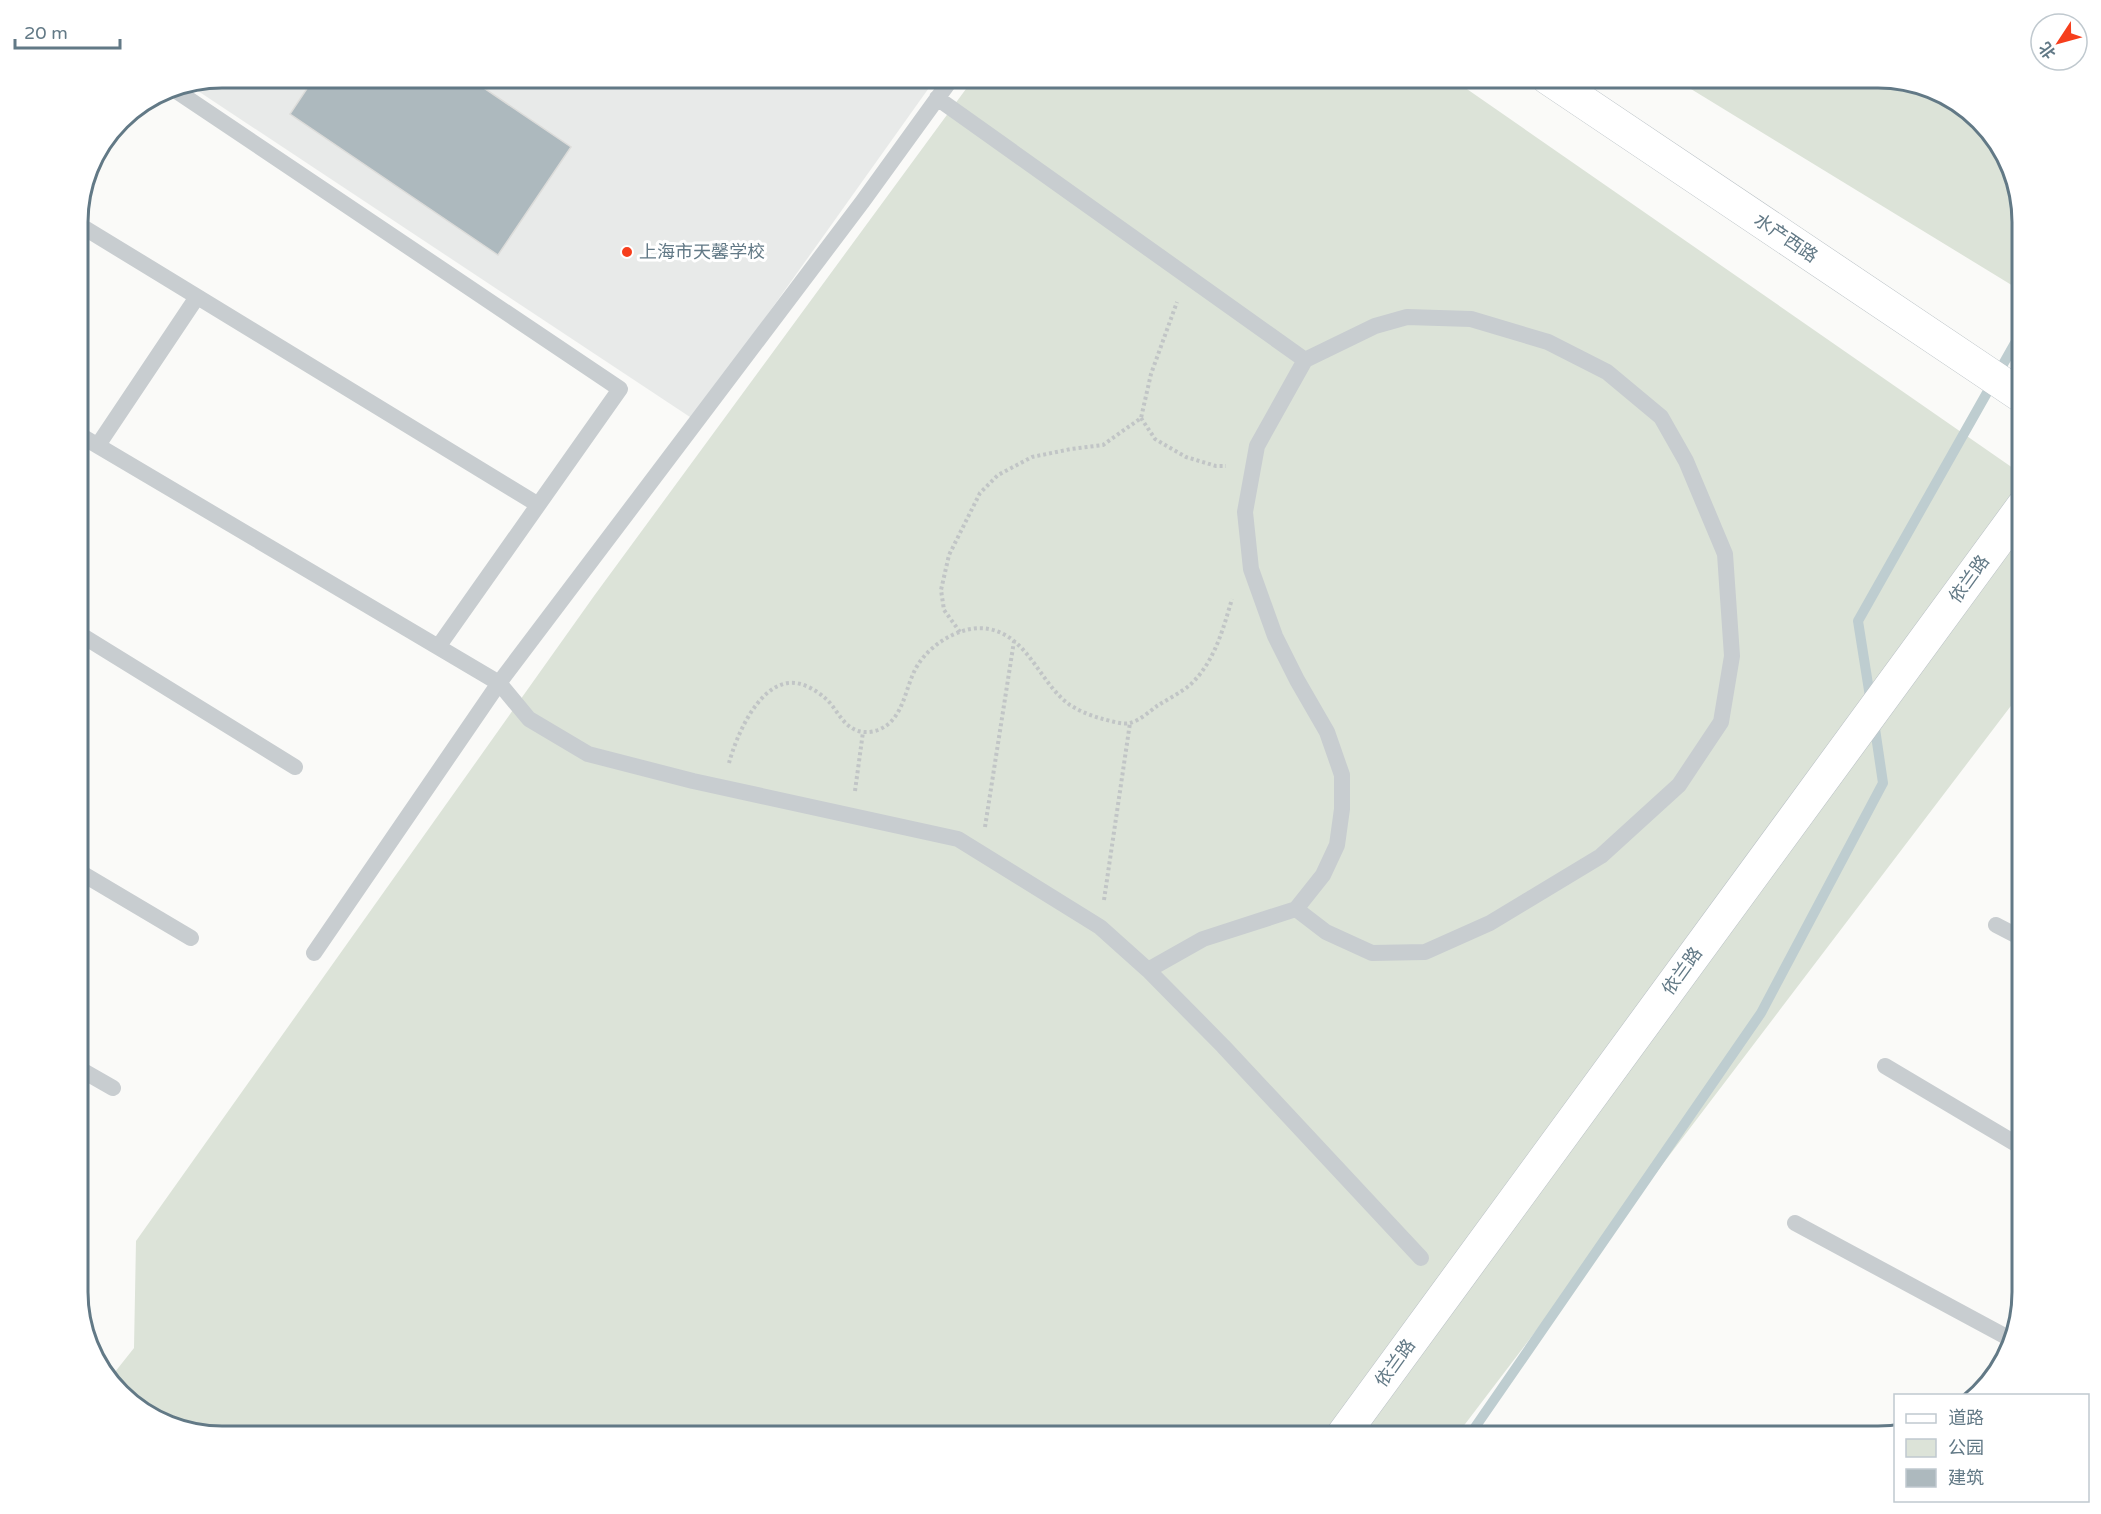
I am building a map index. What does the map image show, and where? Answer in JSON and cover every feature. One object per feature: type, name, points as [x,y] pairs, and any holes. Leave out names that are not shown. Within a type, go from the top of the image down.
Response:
[{"type":"street","name":"水产西路","points":[[1563,88],[2012,389]]},
{"type":"street","name":"依兰路","points":[[1349,1426],[2012,521]]},
{"type":"lane","points":[[314,953],[500,683],[945,89]]},
{"type":"lane","points":[[182,95],[620,388],[438,647]]},
{"type":"lane","points":[[938,98],[1305,360]]},
{"type":"lane","points":[[89,231],[537,504]]},
{"type":"lane","points":[[98,445],[197,297]]},
{"type":"lane","points":[[1148,970],[1203,939],[1296,909],[1323,875],[1337,845],[1342,809],[1342,774],[1327,732],[1275,636],[1251,569],[1245,512],[1257,446],[1305,360],[1375,326],[1407,317],[1471,319],[1548,342],[1607,372],[1660,417],[1686,461],[1725,554],[1732,656],[1721,722],[1679,784],[1602,856],[1490,923],[1425,952],[1372,953],[1326,932],[1296,909]]},
{"type":"lane","points":[[89,440],[500,683],[529,719],[588,754],[722,787],[958,839],[981,853],[1100,927],[1148,970],[1223,1046],[1421,1258]]},
{"type":"lane","points":[[89,640],[295,767]]},
{"type":"lane","points":[[89,877],[192,938]]},
{"type":"lane","points":[[1996,925],[2012,933]]},
{"type":"lane","points":[[1885,1066],[2012,1141]]},
{"type":"lane","points":[[89,1074],[112,1088]]},
{"type":"lane","points":[[1795,1223],[2005,1336]]},
{"type":"path","points":[[960,632],[944,610],[941,590],[949,555],[980,493],[998,475],[1032,457],[1103,445],[1141,418],[1151,374],[1188,277]]},
{"type":"path","points":[[1141,418],[1155,439],[1186,457],[1216,466],[1254,465]]},
{"type":"path","points":[[722,787],[736,740],[754,708],[771,690],[788,682],[804,685],[826,698],[851,728],[862,732],[878,730],[895,720],[920,662],[943,640],[965,629],[988,629],[1006,635],[1014,641],[1069,705],[1089,716],[1130,723],[1191,684],[1214,653],[1238,581],[1250,560]]},
{"type":"path","points":[[981,853],[1014,641]]},
{"type":"path","points":[[1100,927],[1130,723]]},
{"type":"path","points":[[852,816],[862,732]]},
{"type":"shaded area","name":"上海市天馨学校","points":[[928,89],[693,419],[198,91]]},
{"type":"green space","points":[[1466,88],[2012,467],[2012,704],[1464,1426],[222,1426],[188,1421],[155,1408],[134,1392],[115,1372],[134,1348],[136,1241],[594,596],[966,89]]},
{"type":"green space","points":[[1690,88],[1879,88],[1905,91],[1946,106],[1960,116],[1985,141],[2002,171],[2011,205],[2012,285]]},
{"type":"building","points":[[307,89],[485,89],[571,147],[498,255],[290,114]]},
{"type":"waterway","points":[[1871,703],[1858,621],[2012,348]]},
{"type":"waterway","points":[[1476,1426],[1761,1013],[1883,783],[1874,722]]},
{"type":"place","name":"上海市天馨学校","points":[[627,252]]}]
